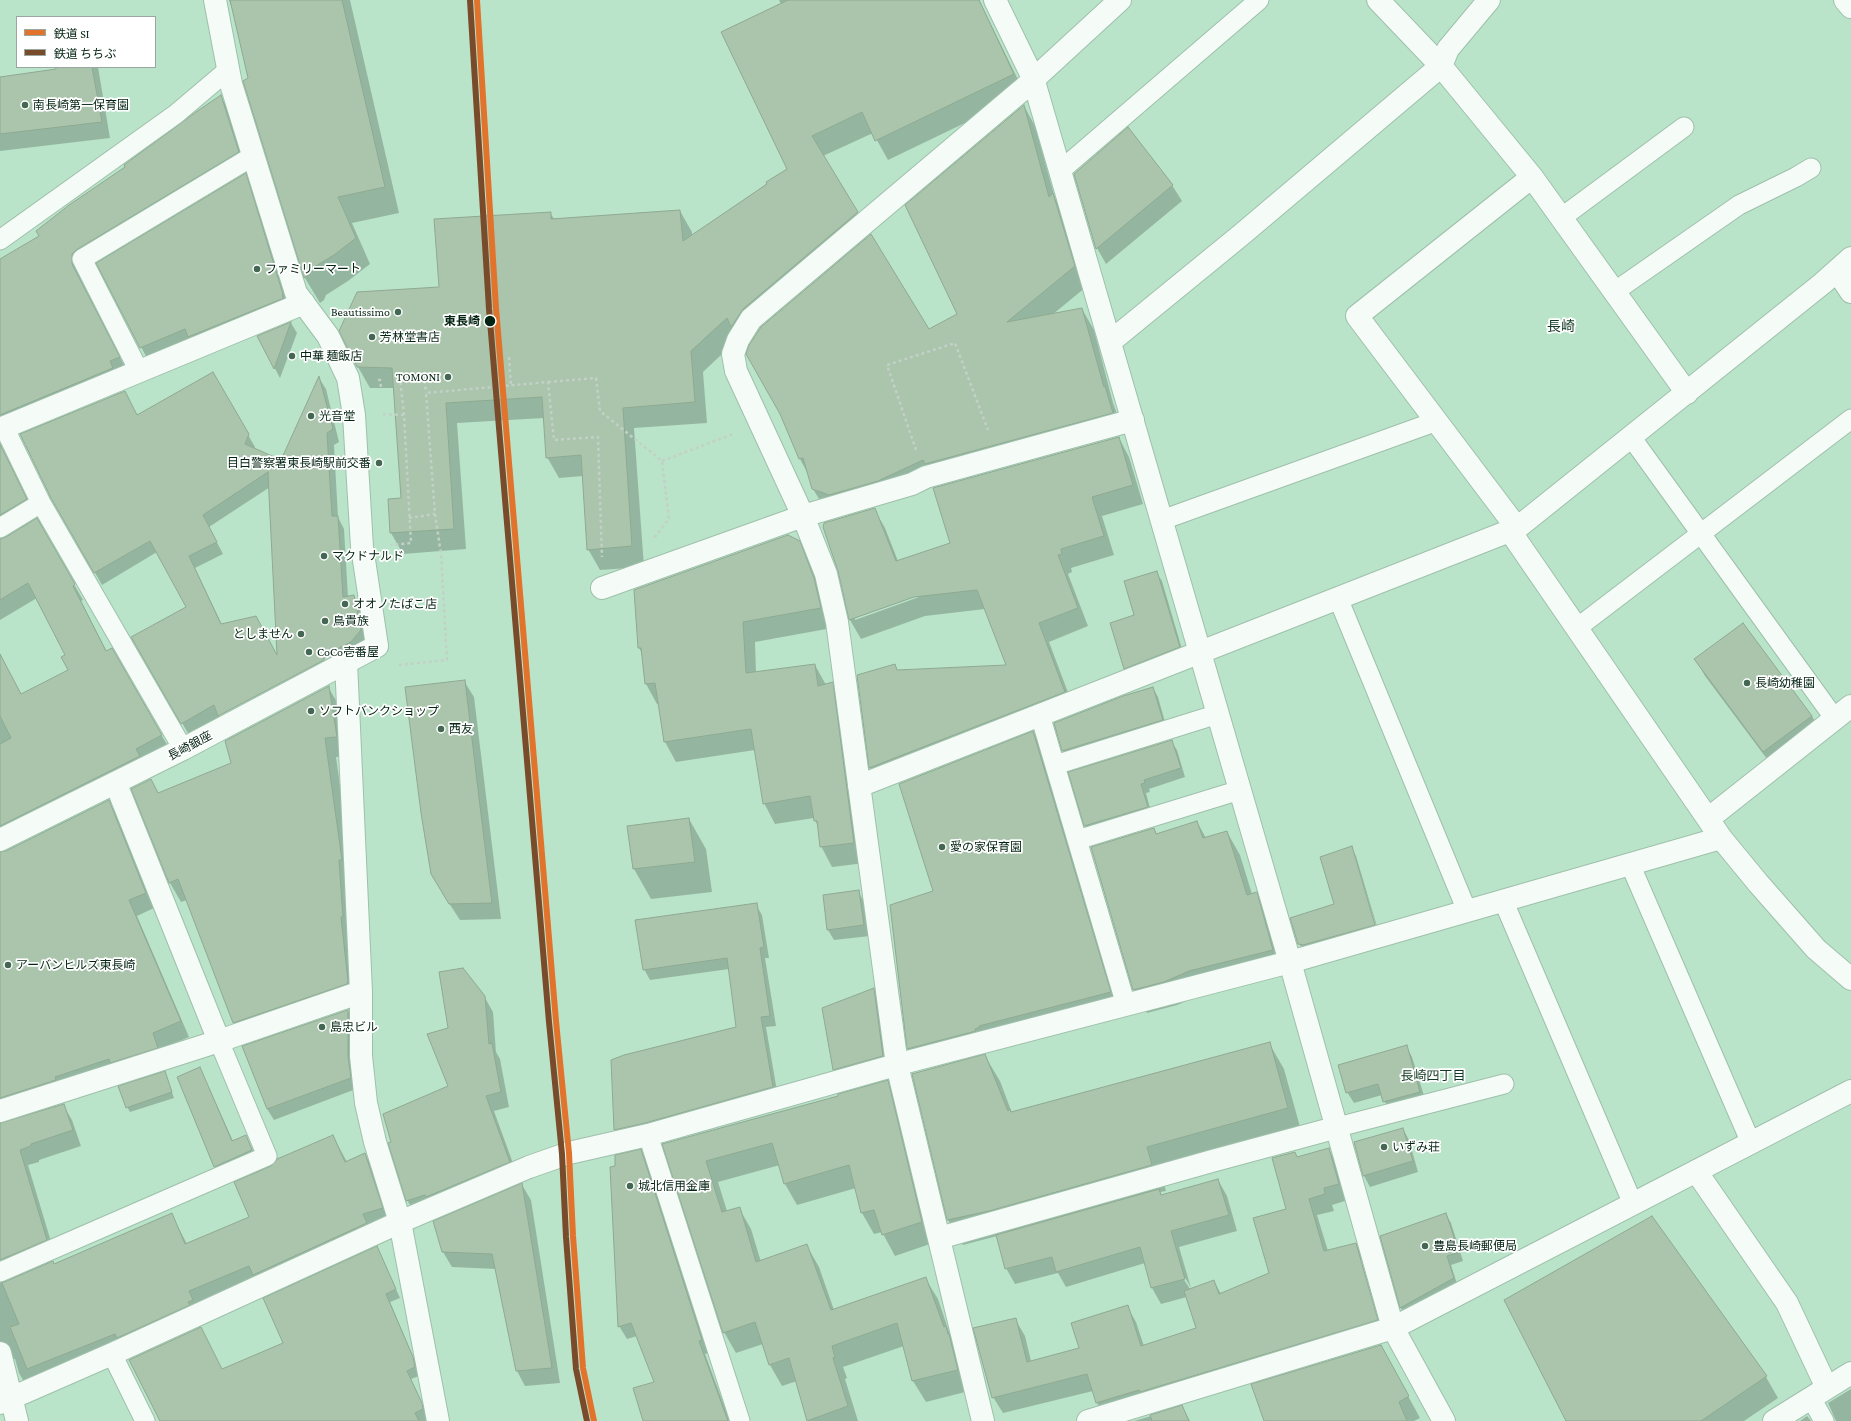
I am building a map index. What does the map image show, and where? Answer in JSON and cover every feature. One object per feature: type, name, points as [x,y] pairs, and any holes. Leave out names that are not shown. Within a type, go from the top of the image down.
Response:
[{"type":"street","points":[[215,0],[228,70],[296,293],[328,336],[348,378],[354,415],[362,547]]},
{"type":"street","points":[[995,0],[1033,78],[1338,1127],[1393,1328],[1444,1421]]},
{"type":"street","points":[[983,1421],[898,1065],[837,622],[826,574],[803,516],[736,371],[733,354],[738,340],[751,319],[1033,78],[1120,0]]},
{"type":"street","points":[[1378,0],[1441,66],[1532,177],[1687,393]]},
{"type":"street","points":[[1110,342],[1247,230],[1441,66],[1448,49],[1489,0]]},
{"type":"street","points":[[1845,0],[1851,7]]},
{"type":"street","points":[[1532,177],[1357,316],[1436,421],[1514,530],[1577,628],[1721,838],[1816,949],[1851,979]]},
{"type":"street","points":[[859,786],[1514,530],[1687,393],[1844,264],[1851,292]]},
{"type":"street","points":[[2,428],[304,303]]},
{"type":"street","points":[[602,588],[803,516],[912,484],[926,477],[1133,420]]},
{"type":"street","name":"長崎銀座","points":[[0,840],[116,784],[377,646],[362,547]]},
{"type":"street","points":[[346,662],[361,992],[361,1056],[366,1103],[375,1142],[400,1222],[438,1421]]},
{"type":"street","points":[[1708,818],[1847,710]]},
{"type":"street","points":[[116,784],[219,1041]]},
{"type":"street","points":[[6,1400],[112,1354],[400,1222],[529,1167],[569,1153],[648,1135],[898,1065],[1290,962],[1721,838]]},
{"type":"street","points":[[0,1111],[219,1041],[361,992]]},
{"type":"street","points":[[1088,1421],[1393,1328],[1851,1090]]},
{"type":"street","points":[[939,1238],[1338,1127]]},
{"type":"street","points":[[1696,1171],[1787,1302],[1819,1393]]},
{"type":"street","points":[[0,1353],[6,1400],[17,1421]]},
{"type":"street","points":[[1774,1421],[1851,1373]]},
{"type":"lane","points":[[1060,171],[1259,0]]},
{"type":"lane","points":[[0,240],[176,114],[228,70]]},
{"type":"lane","points":[[1561,218],[1684,127]]},
{"type":"lane","points":[[140,371],[82,259],[253,156]]},
{"type":"lane","points":[[1614,292],[1739,205],[1796,177],[1810,168]]},
{"type":"lane","points":[[1577,628],[1700,532],[1851,419]]},
{"type":"lane","points":[[1162,520],[1436,421]]},
{"type":"lane","points":[[2,428],[41,503],[183,749]]},
{"type":"lane","points":[[1631,437],[1700,532],[1847,710]]},
{"type":"lane","points":[[0,528],[41,503]]},
{"type":"lane","points":[[1338,598],[1467,911]]},
{"type":"lane","points":[[1055,765],[1218,714]]},
{"type":"lane","points":[[1040,715],[1126,1005]]},
{"type":"lane","points":[[1077,840],[1240,790]]},
{"type":"lane","points":[[1630,864],[1751,1143]]},
{"type":"lane","points":[[1503,900],[1633,1204]]},
{"type":"lane","points":[[0,1272],[266,1156],[219,1041]]},
{"type":"lane","points":[[1338,1127],[1504,1084]]},
{"type":"lane","points":[[648,1135],[740,1421]]},
{"type":"lane","points":[[112,1354],[145,1421]]},
{"type":"lane","points":[[1819,1393],[1824,1421]]},
{"type":"path","points":[[926,477],[887,365],[955,343],[998,457]]},
{"type":"path","points":[[509,357],[511,385]]},
{"type":"path","points":[[362,547],[411,543],[404,415],[400,378],[424,376],[435,514],[441,554],[447,660],[394,666]]},
{"type":"path","points":[[426,393],[596,378],[600,411],[662,461],[670,519],[650,543]]},
{"type":"path","points":[[375,380],[380,380],[381,394]]},
{"type":"path","points":[[548,382],[554,440],[598,437],[602,540]]},
{"type":"path","points":[[382,407],[382,414],[404,415]]},
{"type":"path","points":[[662,461],[760,424]]},
{"type":"path","points":[[409,518],[435,514]]},
{"type":"path","points":[[602,557],[610,557]]},
{"type":"building","points":[[230,0],[342,0],[385,187],[338,197],[356,238],[334,255],[311,269],[310,274],[304,278],[243,81],[248,78]]},
{"type":"building","points":[[788,0],[979,0],[1014,74],[875,141],[862,112],[812,136],[858,212],[743,309],[731,327],[727,318],[691,351],[695,402],[623,408],[632,546],[587,550],[581,455],[546,458],[542,397],[446,403],[454,529],[390,533],[388,499],[401,498],[392,368],[357,367],[339,331],[357,292],[439,287],[434,219],[551,212],[551,219],[680,210],[683,241],[767,184],[766,182],[787,169],[721,32]]},
{"type":"building","points":[[92,68],[102,122],[0,134],[0,77],[56,69]]},
{"type":"building","points":[[221,95],[239,152],[76,250],[72,254],[72,264],[120,357],[110,361],[113,368],[0,415],[0,259],[39,236],[36,231],[69,205],[125,167],[124,165]]},
{"type":"building","points":[[1024,105],[1049,197],[1053,193],[1075,266],[1007,322],[1082,308],[1104,387],[1105,386],[1113,413],[925,464],[923,460],[878,481],[829,495],[812,489],[803,458],[799,459],[780,414],[746,354],[749,345],[761,327],[871,234],[929,329],[957,314],[905,205]]},
{"type":"building","points":[[1128,127],[1173,185],[1096,249],[1074,174]]},
{"type":"building","points":[[246,173],[283,294],[282,296],[284,298],[188,337],[185,329],[140,348],[96,263]]},
{"type":"building","points":[[291,322],[274,369],[257,336]]},
{"type":"building","points":[[213,372],[249,434],[245,444],[281,460],[319,376],[333,429],[327,433],[332,516],[338,516],[343,597],[354,595],[361,630],[351,642],[323,656],[324,660],[218,716],[214,705],[181,724],[131,637],[186,607],[150,541],[94,573],[51,498],[20,434],[125,391],[137,415]],"holes":[[[268,472],[277,655],[256,616],[221,624],[189,556],[217,542],[203,515]]]},
{"type":"building","points":[[1119,437],[1133,485],[1092,497],[1104,536],[1061,549],[1062,554],[1058,555],[1078,608],[1039,623],[1065,692],[869,768],[857,675],[895,664],[897,670],[1006,665],[977,590],[914,597],[849,620],[838,571],[823,527],[824,523],[875,508],[896,561],[950,543],[933,488]]},
{"type":"building","points":[[0,444],[27,499],[0,515]]},
{"type":"building","points":[[37,518],[75,584],[73,586],[106,651],[112,648],[162,735],[136,749],[140,756],[0,826],[0,744],[11,738],[0,716],[0,654],[21,694],[68,670],[61,657],[65,655],[28,583],[0,600],[0,539],[6,537]]},
{"type":"building","points":[[788,535],[800,541],[814,578],[821,608],[743,622],[746,673],[815,664],[818,686],[833,682],[854,843],[820,847],[817,821],[814,821],[810,796],[763,804],[751,729],[664,742],[655,683],[645,684],[641,648],[638,648],[634,590]]},
{"type":"building","points":[[1157,571],[1180,647],[1124,669],[1110,623],[1134,615],[1124,581]]},
{"type":"building","points":[[1743,623],[1812,716],[1763,752],[1694,659]]},
{"type":"building","points":[[465,680],[492,903],[449,904],[431,874],[421,813],[405,687]]},
{"type":"building","points":[[329,686],[337,737],[325,738],[342,860],[339,860],[343,917],[341,917],[348,981],[347,984],[233,1023],[178,879],[169,883],[131,789],[151,779],[158,793],[231,763],[225,741]]},
{"type":"building","points":[[1153,687],[1163,720],[1062,751],[1054,723],[1123,696]]},
{"type":"building","points":[[1033,731],[1111,992],[979,1026],[980,1027],[975,1029],[976,1031],[907,1049],[890,905],[933,891],[899,784]]},
{"type":"building","points":[[1172,740],[1181,768],[1144,780],[1145,783],[1141,784],[1148,807],[1084,826],[1068,772]]},
{"type":"building","points":[[109,800],[146,893],[129,900],[181,1021],[153,1033],[158,1048],[110,1063],[109,1059],[55,1077],[56,1080],[0,1098],[0,852],[6,851]]},
{"type":"building","points":[[689,818],[695,862],[633,869],[627,826]]},
{"type":"building","points":[[1197,821],[1203,838],[1227,831],[1247,895],[1257,892],[1273,950],[1189,971],[1164,982],[1133,990],[1091,847],[1154,828],[1156,834]]},
{"type":"building","points":[[1352,846],[1375,925],[1303,945],[1298,944],[1290,918],[1334,904],[1320,857]]},
{"type":"building","points":[[859,890],[864,925],[827,930],[823,895]]},
{"type":"building","points":[[757,903],[764,947],[760,948],[770,1016],[761,1017],[773,1087],[645,1123],[614,1130],[611,1060],[624,1055],[736,1027],[727,958],[643,970],[635,920]]},
{"type":"building","points":[[463,968],[485,996],[489,1044],[492,1043],[501,1092],[486,1096],[510,1162],[426,1197],[425,1195],[406,1201],[388,1143],[391,1142],[383,1114],[448,1086],[427,1034],[448,1028],[439,972]]},
{"type":"building","points":[[874,988],[883,1056],[833,1070],[822,1008]]},
{"type":"building","name":"島忠ビル","points":[[348,1010],[348,1056],[351,1078],[267,1109],[242,1046]]},
{"type":"building","points":[[1270,1042],[1288,1108],[1147,1147],[1152,1165],[989,1211],[947,1220],[912,1074],[985,1054],[1008,1111],[1010,1109],[1011,1112]]},
{"type":"building","points":[[1407,1045],[1420,1092],[1383,1102],[1378,1084],[1346,1093],[1338,1065]]},
{"type":"building","points":[[200,1067],[232,1141],[246,1135],[252,1150],[214,1167],[177,1077]]},
{"type":"building","points":[[165,1071],[172,1092],[126,1108],[118,1086]]},
{"type":"building","points":[[888,1080],[922,1222],[882,1235],[874,1210],[861,1213],[849,1165],[784,1184],[772,1143],[706,1161],[722,1212],[740,1207],[756,1262],[807,1244],[831,1310],[926,1277],[944,1327],[946,1326],[958,1370],[912,1381],[897,1323],[832,1346],[835,1357],[833,1358],[848,1406],[807,1421],[789,1358],[769,1365],[755,1322],[723,1333],[662,1144],[838,1096],[838,1094]]},
{"type":"building","points":[[64,1104],[73,1130],[31,1144],[31,1146],[20,1150],[47,1240],[0,1260],[0,1123]]},
{"type":"building","name":"いずみ荘","points":[[1403,1128],[1413,1161],[1363,1176],[1354,1142]]},
{"type":"building","points":[[333,1135],[345,1162],[365,1153],[383,1208],[363,1214],[367,1223],[253,1275],[249,1266],[189,1291],[193,1300],[188,1302],[190,1305],[117,1338],[115,1334],[27,1369],[10,1327],[19,1324],[2,1283],[53,1261],[54,1264],[172,1213],[185,1244],[249,1217],[234,1182],[271,1166],[277,1159]]},
{"type":"building","points":[[1329,1148],[1339,1184],[1324,1188],[1325,1194],[1309,1199],[1324,1251],[1356,1243],[1378,1320],[1140,1392],[1139,1390],[1096,1403],[1087,1374],[992,1398],[973,1328],[1016,1318],[1027,1362],[1079,1348],[1071,1323],[1128,1305],[1141,1346],[1196,1328],[1184,1291],[1214,1280],[1219,1294],[1269,1273],[1253,1218],[1286,1209],[1272,1158],[1295,1152],[1297,1157]]},
{"type":"building","points":[[641,1149],[702,1340],[699,1341],[728,1421],[643,1421],[633,1388],[654,1382],[631,1323],[618,1327],[610,1167],[615,1166],[615,1155]]},
{"type":"building","points":[[1218,1179],[1229,1215],[1171,1231],[1185,1279],[1151,1288],[1140,1247],[1056,1272],[1052,1257],[1005,1269],[996,1235],[1159,1189],[1161,1195]]},
{"type":"building","points":[[522,1183],[552,1368],[516,1371],[492,1254],[442,1252],[433,1221]]},
{"type":"building","points":[[1446,1213],[1459,1252],[1447,1256],[1454,1278],[1400,1308],[1380,1236]]},
{"type":"building","points":[[1652,1216],[1767,1376],[1701,1421],[1566,1421],[1504,1300]]},
{"type":"building","points":[[377,1246],[396,1289],[386,1294],[413,1357],[415,1367],[407,1371],[422,1403],[423,1409],[415,1413],[419,1421],[160,1421],[129,1360],[201,1327],[222,1369],[283,1343],[263,1298]]},
{"type":"building","points":[[1381,1345],[1409,1396],[1399,1402],[1407,1421],[1264,1421],[1251,1384]]},
{"type":"building","points":[[1182,1405],[1189,1421],[1152,1421],[1150,1415]]},
{"type":"rail line","name":"ちちぶ","points":[[470,0],[489,309],[549,1022],[562,1154],[566,1237],[576,1369],[587,1421]]},
{"type":"rail line","name":"SI","points":[[477,0],[496,308],[556,1021],[569,1153],[573,1236],[583,1368],[594,1421]]},
{"type":"place","name":"南長崎第一保育園","points":[[25,105]]},
{"type":"place","name":"ファミリーマート","points":[[257,269]]},
{"type":"place","name":"Beautissimo","points":[[398,312]]},
{"type":"place","name":"東長崎","points":[[490,321]]},
{"type":"place","name":"芳林堂書店","points":[[372,337]]},
{"type":"place","name":"中華 麺飯店","points":[[292,356]]},
{"type":"place","name":"TOMONI","points":[[448,377]]},
{"type":"place","name":"光音堂","points":[[311,416]]},
{"type":"place","name":"目白警察署東長崎駅前交番","points":[[379,463]]},
{"type":"place","name":"マクドナルド","points":[[324,556]]},
{"type":"place","name":"オオノたばこ店","points":[[345,604]]},
{"type":"place","name":"鳥貴族","points":[[325,621]]},
{"type":"place","name":"としません","points":[[301,634]]},
{"type":"place","name":"CoCo壱番屋","points":[[309,652]]},
{"type":"place","name":"長崎幼稚園","points":[[1747,683]]},
{"type":"place","name":"ソフトバンクショップ","points":[[311,711]]},
{"type":"place","name":"西友","points":[[441,729]]},
{"type":"place","name":"愛の家保育園","points":[[942,847]]},
{"type":"place","name":"アーバンヒルズ東長崎","points":[[8,965]]},
{"type":"place","name":"島忠ビル","points":[[322,1027]]},
{"type":"place","name":"いずみ荘","points":[[1384,1147]]},
{"type":"place","name":"城北信用金庫","points":[[630,1186]]},
{"type":"place","name":"豊島長崎郵便局","points":[[1425,1246]]},
{"type":"district","name":"長崎","points":[[1561,327]]},
{"type":"district","name":"長崎四丁目","points":[[1433,1076]]}]
